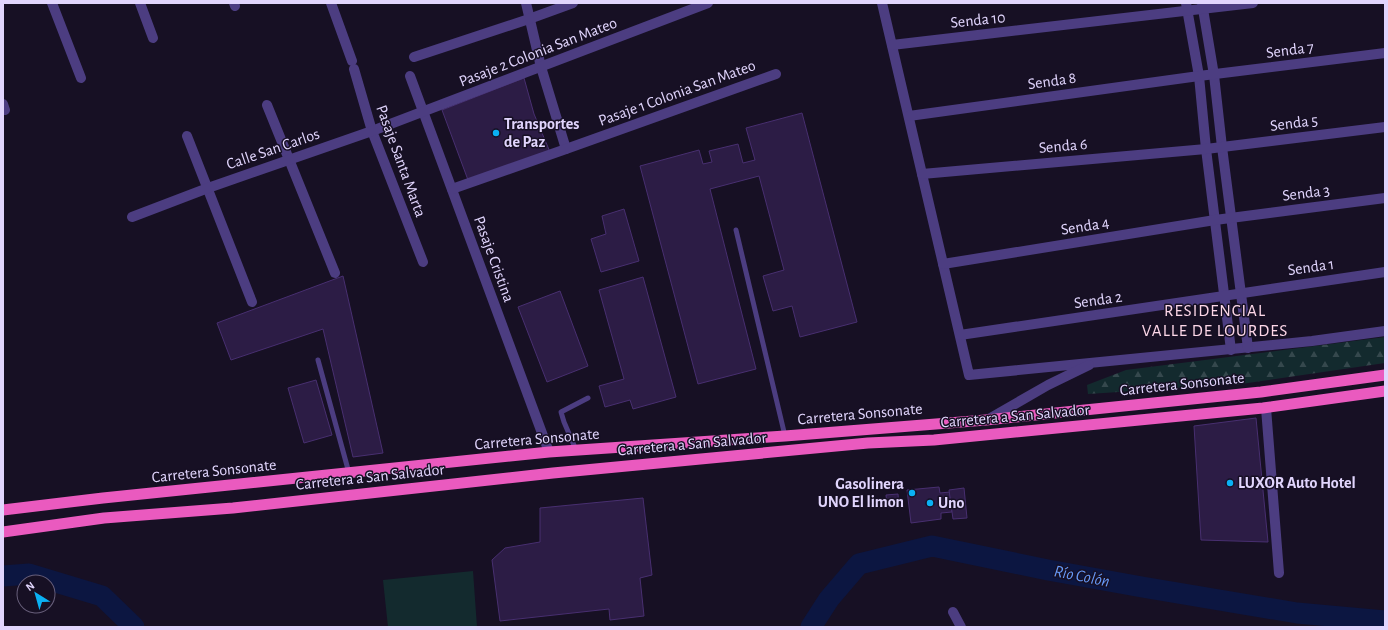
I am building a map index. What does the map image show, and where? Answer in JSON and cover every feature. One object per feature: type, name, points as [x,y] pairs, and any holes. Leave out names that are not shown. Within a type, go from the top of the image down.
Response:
[{"type":"highway","name":"Carretera Sonsonate","points":[[3,510],[549,452],[785,436],[986,420],[1254,393],[1385,375]]},
{"type":"highway","name":"Carretera a San Salvador","points":[[3,532],[104,518],[233,508],[561,472],[868,443],[942,439],[1266,408],[1385,391]]},
{"type":"street","points":[[52,3],[81,78]]},
{"type":"street","points":[[140,3],[153,38]]},
{"type":"street","name":"Pasaje Santa Marta","points":[[331,3],[353,65],[372,131],[423,262]]},
{"type":"street","points":[[526,3],[541,67],[566,150]]},
{"type":"street","points":[[414,57],[573,3]]},
{"type":"street","name":"Pasaje 2 Colonia San Mateo","points":[[424,111],[708,3]]},
{"type":"street","points":[[882,3],[969,375],[1231,350],[1385,331]]},
{"type":"street","name":"Senda 10","points":[[892,45],[1187,7],[1253,3]]},
{"type":"street","points":[[1202,6],[1214,74],[1248,348]]},
{"type":"street","points":[[1187,7],[1199,76],[1206,149],[1231,350]]},
{"type":"street","name":"Senda 7","points":[[1199,76],[1385,53]]},
{"type":"street","name":"Pasaje 1 Colonia San Mateo","points":[[452,189],[566,150],[776,74]]},
{"type":"street","name":"Pasaje Cristina","points":[[410,76],[549,452]]},
{"type":"street","name":"Senda 8","points":[[909,116],[1199,76]]},
{"type":"street","points":[[267,105],[335,273]]},
{"type":"street","name":"Calle San Carlos","points":[[132,217],[208,188],[372,131],[424,111]]},
{"type":"street","name":"Senda 5","points":[[1206,149],[1385,127]]},
{"type":"street","points":[[187,136],[252,302]]},
{"type":"street","name":"Senda 6","points":[[922,174],[1206,149]]},
{"type":"street","name":"Senda 3","points":[[1231,218],[1385,198]]},
{"type":"street","name":"Senda 4","points":[[943,264],[1231,218]]},
{"type":"street","name":"Senda 1","points":[[1240,293],[1385,272]]},
{"type":"street","name":"Senda 2","points":[[960,335],[1240,293]]},
{"type":"street","points":[[986,420],[1048,385],[1096,362]]},
{"type":"street","points":[[1266,408],[1278,573]]},
{"type":"street","points":[[953,612],[961,627]]},
{"type":"lane","points":[[736,230],[785,436]]},
{"type":"lane","points":[[318,360],[350,473]]},
{"type":"lane","points":[[576,451],[561,412],[588,398]]},
{"type":"green space","points":[[1385,337],[1385,363],[1241,384],[1088,394],[1087,385],[1126,370]]},
{"type":"green space","points":[[473,571],[477,627],[388,627],[383,580]]},
{"type":"building","name":"Transportes de Paz","points":[[524,78],[534,114],[550,152],[468,180],[442,110]]},
{"type":"building","points":[[802,113],[857,322],[800,337],[792,306],[773,311],[763,276],[784,270],[759,176],[710,189],[756,369],[698,384],[640,166],[699,150],[703,164],[712,162],[709,151],[738,144],[743,163],[755,160],[746,128]]},
{"type":"building","points":[[624,209],[639,261],[601,272],[591,239],[606,234],[602,216]]},
{"type":"building","points":[[343,276],[383,453],[353,457],[323,329],[231,360],[217,323]]},
{"type":"building","points":[[643,277],[676,397],[633,409],[630,400],[605,407],[599,386],[624,379],[599,290]]},
{"type":"building","points":[[560,291],[588,366],[547,382],[518,307]]},
{"type":"building","points":[[316,380],[332,435],[304,443],[288,388]]},
{"type":"building","name":"LUXOR Auto Hotel","points":[[1256,418],[1268,542],[1201,540],[1194,426]]},
{"type":"building","name":"Uno","points":[[939,487],[940,493],[950,492],[952,512],[941,513],[941,519],[911,523],[907,490]]},
{"type":"building","points":[[964,488],[967,518],[953,519],[949,490]]},
{"type":"building","name":"Uno","points":[[898,494],[899,506],[887,507],[886,495]]},
{"type":"building","points":[[643,498],[652,575],[640,578],[644,616],[610,620],[609,609],[500,621],[492,560],[505,548],[540,542],[540,508]]},
{"type":"waterway","name":"Río Colón","points":[[811,627],[829,599],[859,564],[932,546],[1048,570],[1297,613],[1385,621]]},
{"type":"waterway","name":"Río Colón","points":[[3,576],[29,574],[102,596],[134,627]]},
{"type":"place","name":"Transportes de Paz","points":[[496,133]]},
{"type":"place","name":"LUXOR Auto Hotel","points":[[1230,483]]},
{"type":"place","name":"Gasolinera UNO El limon","points":[[912,493]]},
{"type":"place","name":"Uno","points":[[930,503]]},
{"type":"district","name":"RESIDENCIAL VALLE DE LOURDES","points":[[1215,320]]}]
